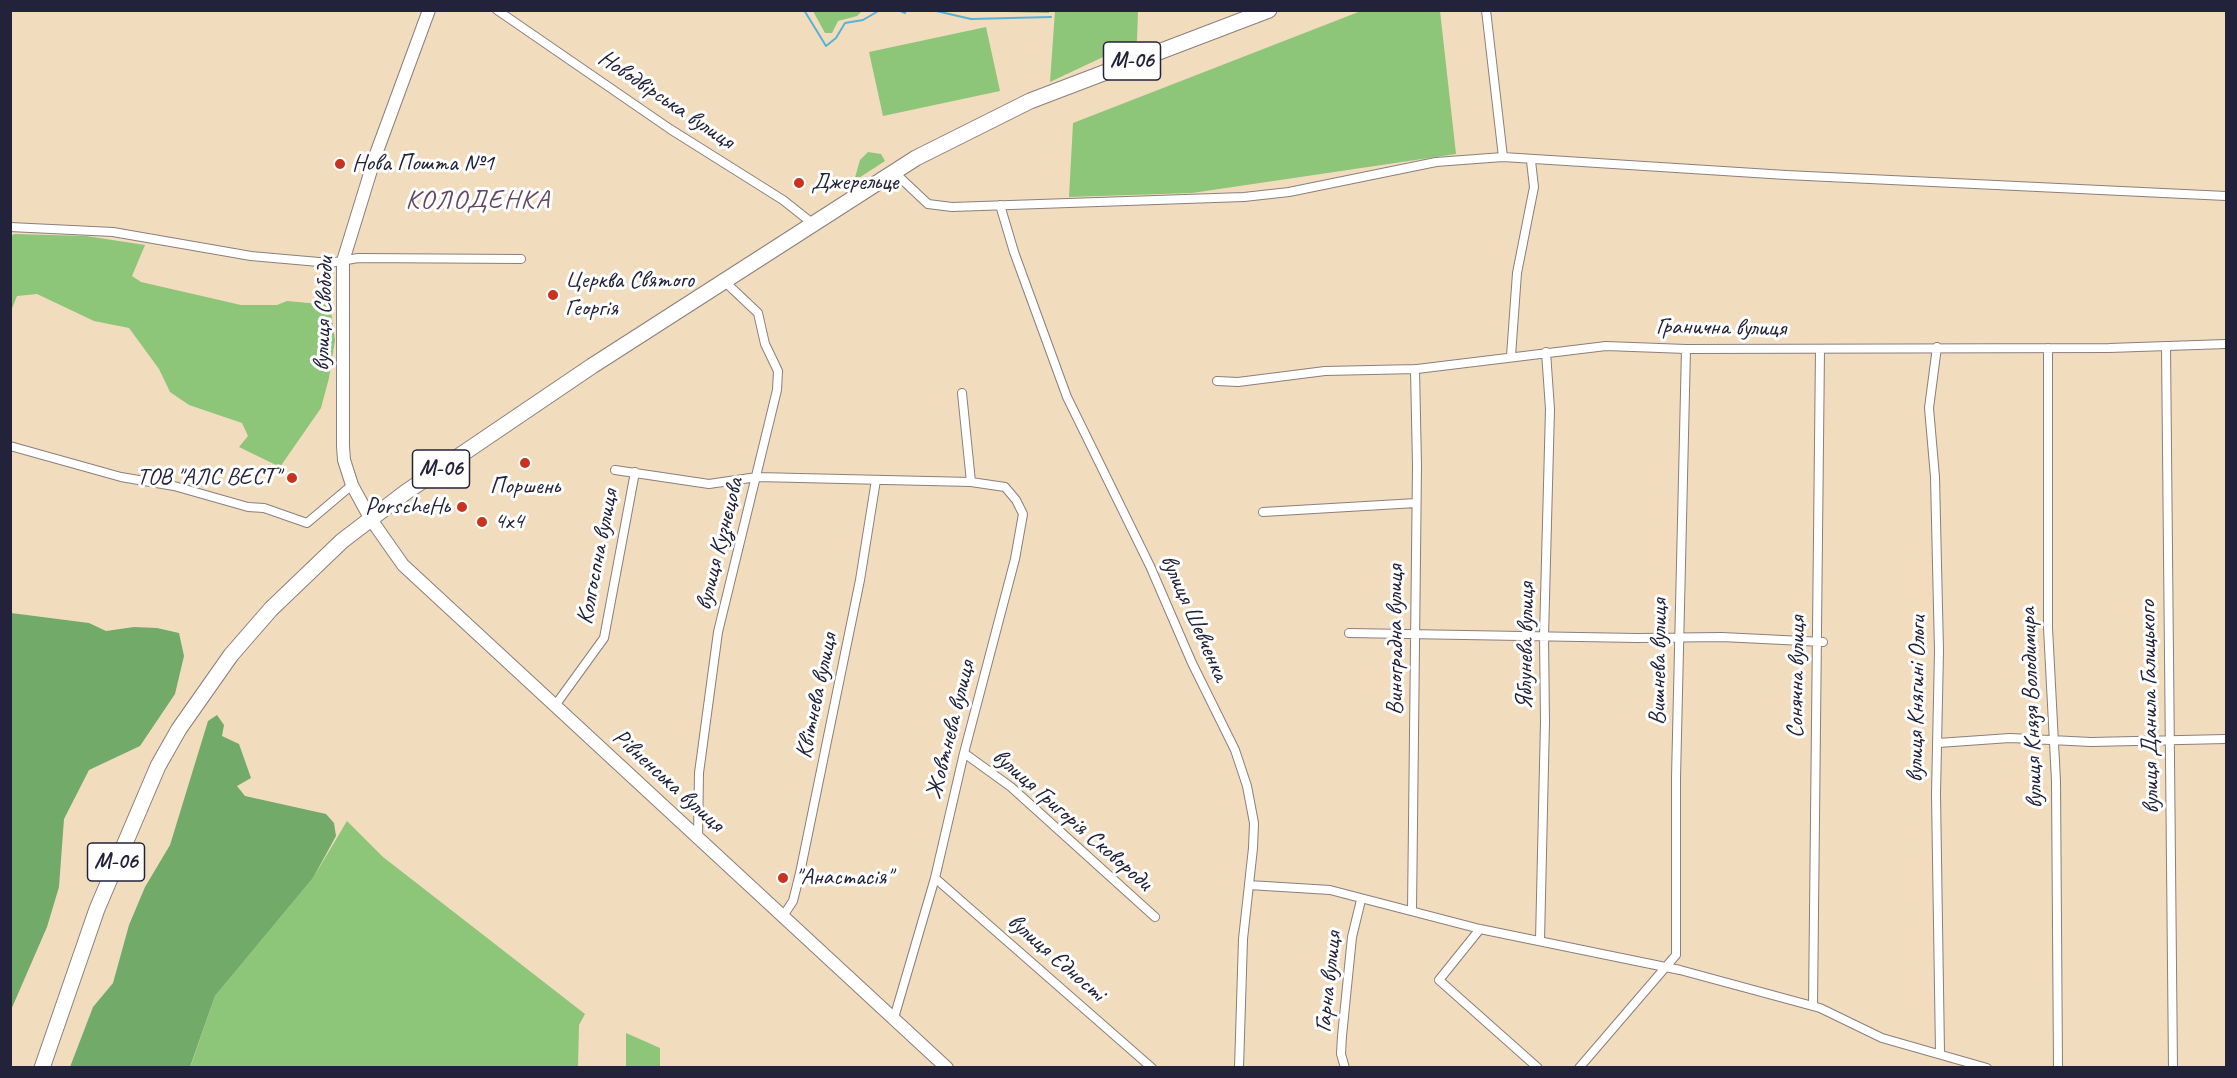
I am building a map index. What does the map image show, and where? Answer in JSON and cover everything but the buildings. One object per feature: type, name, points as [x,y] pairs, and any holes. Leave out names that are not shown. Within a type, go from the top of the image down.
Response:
[{"type":"highway","name":"М-06","points":[[42,1068],[120,852],[158,766],[179,729],[220,670],[271,609],[303,576],[370,518],[592,366],[894,172],[967,131],[1030,101],[1269,10]]},
{"type":"main road","name":"вулиця Свободи","points":[[370,518],[352,485],[342,446],[343,261],[376,154],[429,10]]},
{"type":"main road","name":"Рівненська вулиця","points":[[370,518],[404,565],[554,707],[947,1068]]},
{"type":"street","name":"Новодвірська вулиця","points":[[497,10],[670,129],[783,200],[812,223]]},
{"type":"street","points":[[1486,10],[1503,157]]},
{"type":"street","points":[[894,172],[928,204],[952,207],[1244,197],[1289,192],[1436,162],[1503,157],[1531,161],[2226,196]]},
{"type":"street","points":[[1511,356],[1517,273],[1534,187],[1531,161]]},
{"type":"street","name":"вулиця Шевченка","points":[[1000,205],[1014,252],[1066,397],[1150,566],[1192,663],[1235,750],[1247,786],[1254,824],[1243,939],[1239,1068]]},
{"type":"street","points":[[10,227],[113,232],[275,260],[330,263],[358,258],[520,259]]},
{"type":"street","name":"вулиця Кузнєцова","points":[[698,837],[699,773],[718,632],[742,527],[773,416],[778,371],[765,344],[758,313],[723,280]]},
{"type":"street","name":"Гранична вулиця","points":[[1217,381],[1238,382],[1325,371],[1415,369],[1606,346],[1686,349],[1820,349],[2048,348],[2226,344]]},
{"type":"street","name":"вулиця Данила Галицького","points":[[2166,346],[2173,1068]]},
{"type":"street","name":"вулиця Княгині Ольги","points":[[1937,347],[1929,408],[1936,504],[1938,742],[1936,794],[1940,1053]]},
{"type":"street","name":"вулиця Князя Володимира","points":[[2048,348],[2048,628],[2056,781],[2058,1068]]},
{"type":"street","name":"Вишнева вулиця","points":[[1579,1068],[1662,968],[1671,963],[1676,955],[1678,936],[1676,778],[1686,349]]},
{"type":"street","name":"Сонячна вулиця","points":[[1813,1006],[1820,642],[1820,349]]},
{"type":"street","name":"Яблунева вулиця","points":[[1540,940],[1550,409],[1546,352]]},
{"type":"street","name":"Виноградна вулиця","points":[[1413,911],[1415,369]]},
{"type":"street","points":[[962,393],[971,482]]},
{"type":"street","points":[[10,446],[121,477],[174,486],[248,507],[264,508],[307,522],[352,485]]},
{"type":"street","name":"Жовтнева вулиця","points":[[615,470],[709,484],[757,477],[971,482],[1005,487],[1023,514],[1015,559],[964,753],[935,878],[894,1018]]},
{"type":"street","name":"Колгоспна вулиця","points":[[554,707],[604,638],[634,472]]},
{"type":"street","name":"Квітнева вулиця","points":[[783,916],[793,901],[800,873],[856,602],[876,480]]},
{"type":"street","points":[[1263,512],[1416,503]]},
{"type":"street","points":[[1349,633],[1679,639],[1722,637],[1820,642]]},
{"type":"street","points":[[1938,742],[2010,738],[2053,741],[2226,739]]},
{"type":"street","name":"вулиця Григорія Сковороди","points":[[964,753],[1011,787],[1155,917]]},
{"type":"street","name":"вулиця Єдності","points":[[935,878],[1152,1068]]},
{"type":"street","points":[[1249,885],[1330,890],[1361,900],[1480,929],[1680,970],[1813,1006],[1882,1038],[1988,1068]]},
{"type":"street","name":"Гарна вулиця","points":[[1345,1068],[1341,1054],[1344,1014],[1352,937],[1361,900]]},
{"type":"street","points":[[1480,929],[1438,980],[1538,1068]]},
{"type":"green space","points":[[813,11],[862,11],[857,16],[838,21],[832,33],[825,33]]},
{"type":"green space","points":[[961,11],[1049,11],[1049,13]]},
{"type":"green space","points":[[1055,11],[1138,11],[1137,41],[1050,82]]},
{"type":"green space","points":[[1361,11],[1440,11],[1456,154],[1192,193],[1069,197],[1073,123]]},
{"type":"green space","points":[[986,27],[1000,91],[883,116],[869,52]]},
{"type":"green space","points":[[868,152],[881,154],[885,161],[854,181],[860,160]]},
{"type":"green space","points":[[14,234],[86,236],[145,245],[132,276],[141,282],[241,305],[277,305],[287,301],[330,305],[335,340],[321,408],[280,467],[239,447],[248,436],[242,423],[189,405],[170,392],[159,369],[129,328],[94,321],[37,294],[17,296],[11,311],[10,237]]},
{"type":"green space","points":[[11,613],[89,623],[106,631],[134,627],[157,628],[179,633],[184,656],[175,694],[140,746],[89,770],[64,819],[59,887],[47,927],[11,1010]]},
{"type":"green space","points":[[217,715],[224,725],[222,736],[239,744],[251,778],[237,786],[245,796],[326,814],[334,823],[336,836],[313,878],[215,996],[190,1067],[70,1067],[93,1007],[113,983],[129,925],[145,887],[170,845],[208,721]]},
{"type":"green space","points":[[347,821],[383,857],[585,1014],[579,1025],[578,1067],[190,1068],[215,996],[313,878]]},
{"type":"green space","points":[[626,1033],[660,1048],[660,1067],[626,1067]]},
{"type":"waterway","points":[[804,10],[826,46],[836,38],[845,23],[863,20],[880,10]]},
{"type":"waterway","points":[[898,10],[905,13],[906,10]]},
{"type":"waterway","points":[[932,10],[971,19],[1051,17]]},
{"type":"place","name":"Нова Пошта №1","points":[[340,164]]},
{"type":"place","name":"Джерельце","points":[[799,183]]},
{"type":"place","name":"Церква Святого Георгія","points":[[553,295]]},
{"type":"place","name":"Поршень","points":[[525,463]]},
{"type":"place","name":"ТОВ \"АЛС ВЕСТ\"","points":[[292,478]]},
{"type":"place","name":"PorscheНь","points":[[462,507]]},
{"type":"place","name":"4x4","points":[[482,522]]},
{"type":"place","name":"\"Анастасія\"","points":[[783,878]]},
{"type":"district","name":"КОЛОДЕНКА","points":[[478,201]]}]
